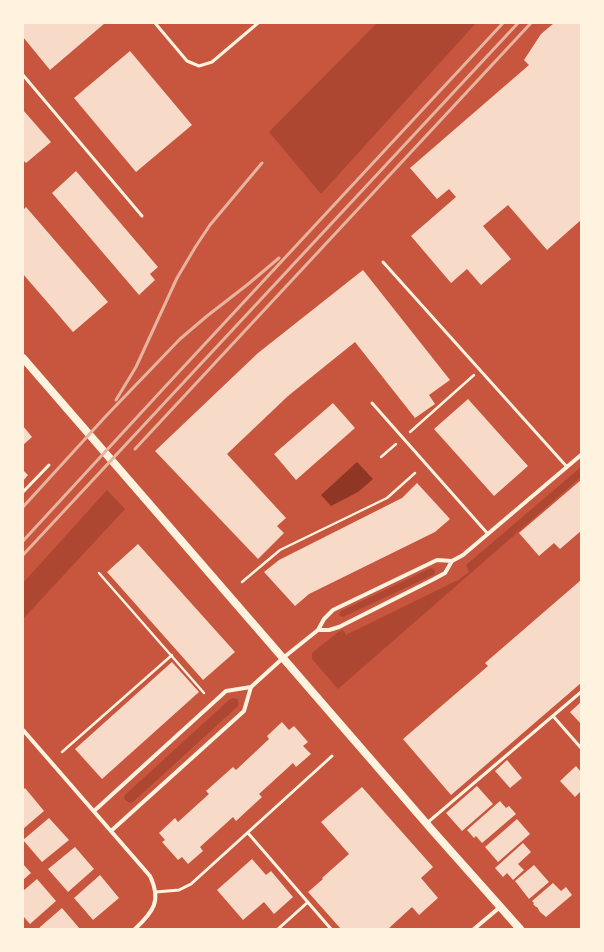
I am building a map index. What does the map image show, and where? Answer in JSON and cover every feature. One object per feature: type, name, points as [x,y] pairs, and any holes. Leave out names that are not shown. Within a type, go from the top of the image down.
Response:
[{"type":"main road","points":[[23,358],[426,824],[520,929]]},
{"type":"street","points":[[318,630],[329,630],[339,627],[445,573],[452,561],[463,555],[581,455]]},
{"type":"street","points":[[111,832],[244,711],[251,687],[282,658],[318,630],[324,619],[333,610],[437,560],[452,561]]},
{"type":"street","points":[[94,811],[226,691],[251,687]]},
{"type":"street","points":[[23,730],[150,876],[156,892],[154,908],[148,917],[135,929]]},
{"type":"street","points":[[474,929],[500,907]]},
{"type":"lane","points":[[155,23],[187,61],[199,66],[212,62],[258,23]]},
{"type":"lane","points":[[23,75],[142,216]]},
{"type":"lane","points":[[383,262],[567,467]]},
{"type":"lane","points":[[372,403],[488,534]]},
{"type":"lane","points":[[23,492],[49,465]]},
{"type":"lane","points":[[426,824],[581,692]]},
{"type":"lane","points":[[553,716],[581,748]]},
{"type":"lane","points":[[156,892],[179,890],[191,884],[332,756]]},
{"type":"lane","points":[[248,833],[331,929]]},
{"type":"lane","points":[[278,929],[308,902]]},
{"type":"path","points":[[415,428],[480,370]]},
{"type":"path","points":[[242,582],[280,550],[387,498],[415,474]]},
{"type":"path","points":[[99,573],[204,693]]},
{"type":"path","points":[[62,752],[172,655]]},
{"type":"shaded area","points":[[377,23],[476,23],[321,194],[269,132]]},
{"type":"shaded area","points":[[357,462],[373,479],[358,492],[331,506],[321,495]]},
{"type":"shaded area","points":[[581,467],[581,477],[338,689],[312,659],[312,653],[337,633],[343,630],[346,635],[458,580],[469,572],[466,565]]},
{"type":"shaded area","points":[[107,490],[125,509],[23,619],[23,583]]},
{"type":"shaded area","points":[[431,568],[435,570],[433,575],[343,617],[339,615],[341,611]]},
{"type":"shaded area","points":[[233,698],[237,699],[239,704],[237,707],[133,802],[130,803],[125,800],[124,797],[126,794]]},
{"type":"building","points":[[23,23],[105,23],[50,70],[23,37]]},
{"type":"building","points":[[554,23],[581,23],[581,220],[547,250],[508,205],[483,226],[511,259],[481,285],[467,269],[451,283],[411,236],[456,197],[449,189],[437,199],[410,168],[529,65],[524,60],[541,34]]},
{"type":"building","points":[[130,51],[192,125],[136,172],[74,98]]},
{"type":"building","points":[[23,110],[51,142],[26,163],[23,160]]},
{"type":"building","points":[[76,171],[158,267],[150,274],[155,280],[139,295],[52,193]]},
{"type":"building","points":[[26,207],[108,302],[73,332],[23,274],[23,210]]},
{"type":"building","points":[[363,270],[450,380],[429,395],[435,404],[415,418],[355,342],[288,396],[227,454],[286,518],[277,526],[284,533],[258,559],[155,451],[258,353]]},
{"type":"building","points":[[468,399],[528,466],[494,496],[434,429]]},
{"type":"building","points":[[333,403],[355,428],[296,480],[274,454]]},
{"type":"building","points":[[23,426],[32,437],[23,445]]},
{"type":"building","points":[[23,470],[28,475],[23,481]]},
{"type":"building","points":[[581,480],[581,531],[560,549],[554,543],[539,556],[519,533]]},
{"type":"building","points":[[417,483],[450,519],[435,532],[309,594],[295,606],[264,572],[279,560],[402,498]]},
{"type":"building","points":[[138,544],[235,652],[203,680],[107,572]]},
{"type":"building","points":[[581,580],[581,683],[451,795],[403,739],[488,666],[485,663]]},
{"type":"building","points":[[172,662],[199,692],[102,779],[75,749]]},
{"type":"building","points":[[581,702],[581,724],[570,712]]},
{"type":"building","points":[[282,722],[289,730],[294,726],[308,742],[303,746],[311,754],[296,767],[293,763],[259,794],[262,797],[236,821],[233,817],[200,847],[203,851],[188,864],[182,857],[178,860],[162,842],[165,840],[159,833],[175,818],[178,822],[209,794],[206,791],[233,767],[236,770],[269,739],[267,736]]},
{"type":"building","points":[[507,760],[522,778],[510,788],[495,771]]},
{"type":"building","points":[[576,766],[581,772],[581,791],[575,797],[560,781]]},
{"type":"building","points":[[477,786],[493,804],[462,831],[446,813]]},
{"type":"building","points":[[362,787],[433,867],[421,878],[438,898],[419,915],[412,907],[388,929],[341,929],[308,892],[349,854],[321,822]]},
{"type":"building","points":[[25,788],[44,811],[23,829],[23,790]]},
{"type":"building","points":[[500,801],[506,808],[509,806],[516,814],[482,843],[476,836],[474,838],[467,830]]},
{"type":"building","points":[[49,818],[69,840],[42,862],[23,840]]},
{"type":"building","points":[[517,819],[530,834],[498,862],[485,847]]},
{"type":"building","points":[[523,843],[531,852],[518,864],[524,870],[513,880],[507,873],[503,877],[495,868]]},
{"type":"building","points":[[75,847],[94,869],[68,892],[48,869]]},
{"type":"building","points":[[252,859],[266,875],[271,871],[293,897],[274,914],[264,902],[243,920],[217,890]]},
{"type":"building","points":[[23,864],[31,873],[23,880]]},
{"type":"building","points":[[534,865],[549,882],[529,899],[515,881]]},
{"type":"building","points":[[100,875],[119,898],[93,920],[74,898]]},
{"type":"building","points":[[37,879],[56,901],[30,924],[23,916],[23,891]]},
{"type":"building","points":[[553,883],[561,891],[566,887],[572,895],[546,917],[533,904],[534,903],[532,901]]},
{"type":"building","points":[[62,908],[80,929],[39,929],[40,927]]},
{"type":"railway","points":[[23,541],[503,23]]},
{"type":"railway","points":[[23,555],[518,23]]},
{"type":"railway","points":[[135,449],[531,23]]},
{"type":"railway","points":[[116,400],[136,367],[177,278],[196,246],[210,225],[262,163]]},
{"type":"railway","points":[[23,507],[106,416],[180,339],[279,258]]}]
